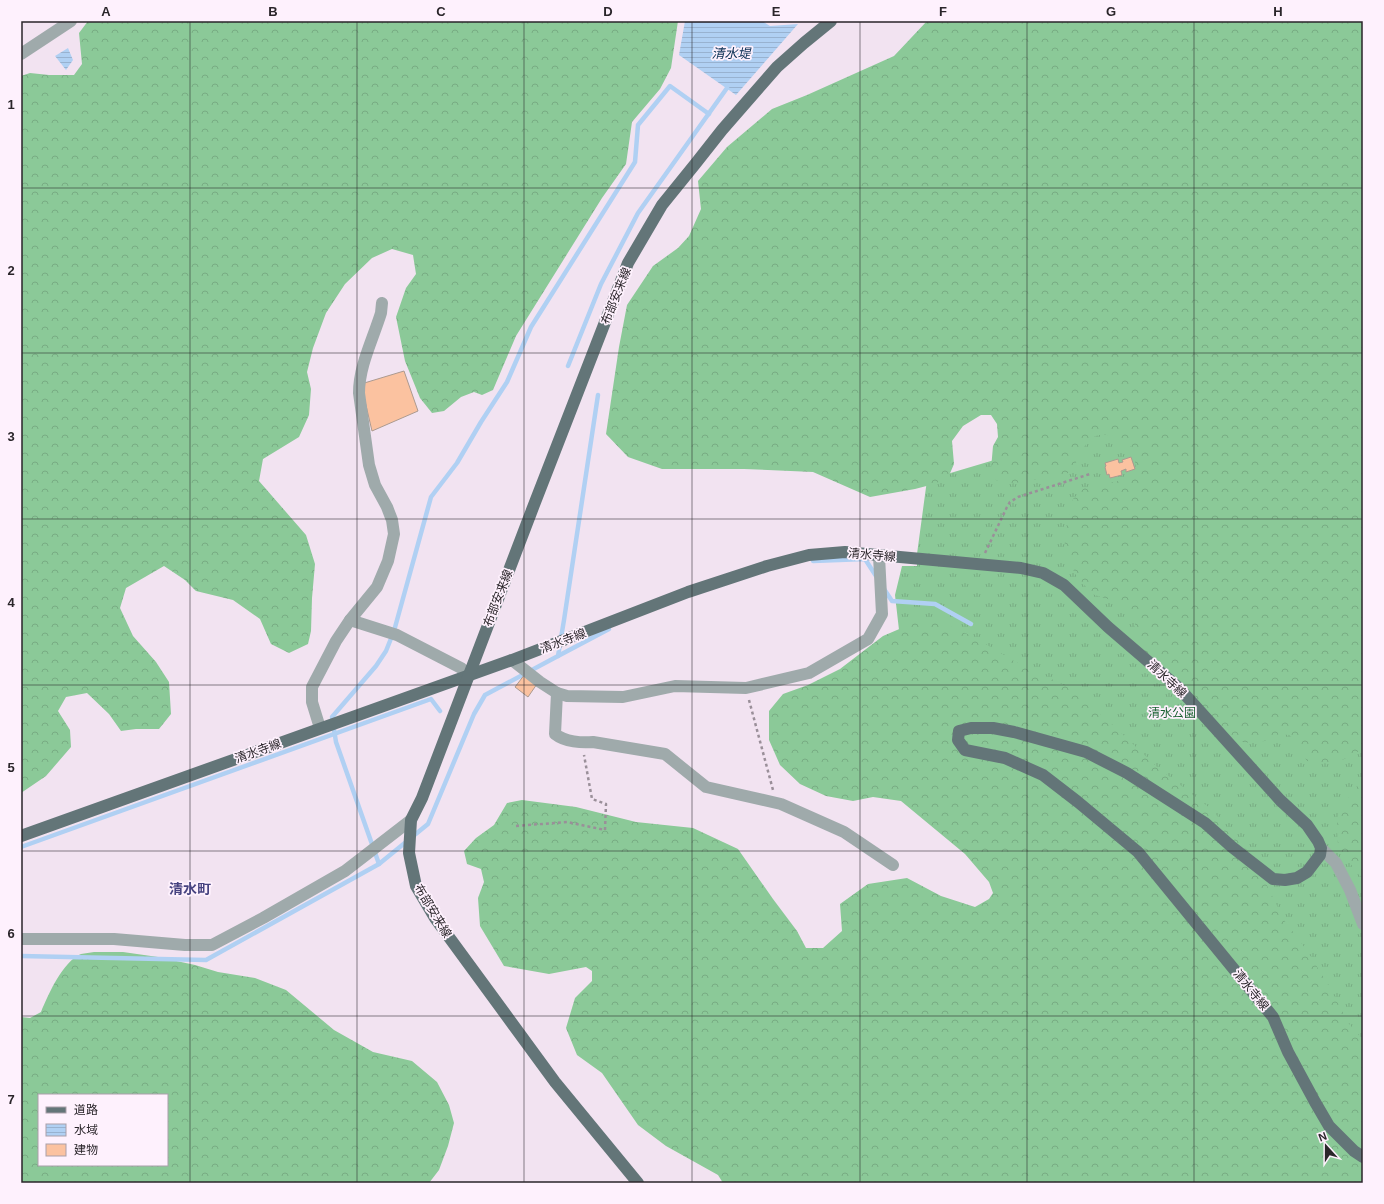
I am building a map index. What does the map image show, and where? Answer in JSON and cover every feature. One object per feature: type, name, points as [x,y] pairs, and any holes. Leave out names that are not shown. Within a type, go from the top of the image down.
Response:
[{"type":"main road","name":"布部安来線","points":[[638,1183],[555,1082],[435,918],[416,886],[410,853],[411,820],[422,798],[628,264],[662,205],[722,130],[778,67],[831,21]]},
{"type":"main road","name":"清水寺線","points":[[21,836],[512,660],[688,592],[767,566],[809,555],[845,552],[1021,568],[1043,573],[1064,585],[1108,627],[1179,688],[1280,800],[1307,825],[1318,841],[1321,848],[1320,855],[1308,872],[1298,878],[1285,880],[1273,879],[1232,847],[1205,823],[1127,772],[1086,752],[1014,732],[993,728],[971,728],[959,732],[958,740],[965,750],[1005,758],[1043,775],[1138,852],[1273,1017],[1288,1052],[1329,1126],[1354,1151],[1363,1157]]},
{"type":"street","points":[[21,54],[71,21]]},
{"type":"street","points":[[320,728],[312,702],[312,687],[333,647],[350,620],[377,587],[388,561],[394,534],[392,520],[375,485],[369,465],[359,393],[362,370],[381,313],[382,303]]},
{"type":"street","points":[[512,660],[540,682],[557,693],[567,696],[623,697],[675,686],[746,688],[809,673],[868,639],[882,614],[879,556]]},
{"type":"street","points":[[350,620],[397,636],[461,668],[468,676]]},
{"type":"street","points":[[557,693],[556,734],[559,737],[582,743],[593,742],[665,754],[706,787],[777,803],[844,832],[894,864]]},
{"type":"street","points":[[21,939],[114,939],[185,945],[212,945],[263,918],[345,871],[411,820]]},
{"type":"street","points":[[1321,848],[1336,863],[1350,890],[1363,924]]},
{"type":"path","points":[[980,565],[1006,507],[1010,502],[1018,496],[1090,474]]},
{"type":"path","points":[[746,688],[777,803]]},
{"type":"path","points":[[516,826],[566,822],[605,830],[606,804],[592,799],[582,743]]},
{"type":"green space","points":[[88,21],[678,21],[671,68],[660,89],[632,122],[626,164],[602,198],[516,336],[493,390],[482,395],[474,392],[461,397],[444,411],[432,413],[420,398],[405,361],[396,317],[406,288],[416,274],[413,255],[392,249],[372,258],[345,284],[326,313],[313,348],[307,372],[311,389],[309,415],[299,437],[263,459],[259,481],[306,535],[315,564],[311,631],[308,644],[289,653],[271,644],[260,619],[233,600],[196,591],[185,580],[164,566],[126,588],[120,608],[133,636],[156,662],[169,682],[171,714],[159,729],[136,729],[121,731],[109,714],[87,693],[66,697],[58,711],[70,730],[71,747],[46,776],[21,793],[21,76],[30,73],[74,75],[82,64],[79,33]]},
{"type":"green space","points":[[927,21],[1363,21],[1363,748],[1352,756],[1331,764],[1307,761],[1290,735],[1279,734],[1271,740],[1251,743],[1235,741],[1202,706],[1141,648],[1135,631],[1135,615],[1126,605],[1092,594],[1076,575],[1066,556],[1064,536],[1073,499],[1084,488],[1123,480],[1132,475],[1136,469],[1133,450],[1128,444],[1118,438],[1105,435],[1096,436],[1089,440],[1071,470],[1065,475],[1007,484],[996,480],[991,469],[993,446],[998,437],[997,424],[991,415],[981,415],[963,426],[952,441],[954,464],[948,478],[934,484],[915,489],[870,497],[813,472],[744,469],[662,469],[628,457],[606,434],[627,305],[653,266],[678,248],[689,236],[701,209],[698,181],[727,147],[772,109],[894,56]]},
{"type":"green space","name":"清水公園","points":[[1100,416],[1363,654],[1363,1183],[899,630],[895,595],[902,566],[917,566],[917,554],[927,480],[1001,458]]},
{"type":"green space","points":[[936,620],[972,636],[1014,661],[1070,688],[1116,728],[1157,767],[1211,809],[1253,857],[1284,920],[1308,952],[1330,988],[1349,1024],[1363,1040],[1363,1183],[723,1183],[718,1175],[666,1146],[638,1125],[602,1073],[577,1055],[566,1028],[575,998],[592,981],[592,971],[586,967],[549,974],[504,966],[480,926],[478,898],[484,882],[481,869],[467,864],[464,851],[476,838],[494,825],[507,803],[522,800],[576,807],[636,822],[693,828],[738,849],[797,931],[806,948],[823,948],[842,931],[840,904],[868,884],[907,878],[941,896],[975,907],[989,899],[993,893],[989,882],[965,854],[901,801],[873,797],[853,801],[826,796],[800,784],[780,765],[769,740],[769,711],[783,694],[808,685],[840,669],[883,636],[918,621]]},
{"type":"green space","points":[[1363,778],[1363,878],[1357,873],[1338,846],[1337,827],[1338,812]]},
{"type":"green space","points":[[94,952],[123,952],[158,957],[195,965],[218,972],[255,978],[286,990],[334,1030],[373,1052],[412,1061],[437,1082],[449,1105],[454,1123],[448,1146],[439,1170],[429,1183],[21,1183],[21,1017],[30,1018],[41,1012],[62,971],[74,958],[81,954]]},
{"type":"water","name":"清水堤","points":[[685,21],[762,21],[770,26],[798,24],[736,95],[679,55]]},
{"type":"water","points":[[68,48],[73,60],[66,70],[55,56]]},
{"type":"building","points":[[404,371],[418,411],[372,431],[361,384]]},
{"type":"building","points":[[1131,457],[1135,469],[1126,472],[1126,469],[1121,471],[1122,475],[1110,478],[1109,474],[1107,475],[1105,463],[1118,459],[1119,463],[1123,462],[1122,460]]},
{"type":"building","points":[[525,674],[537,684],[528,697],[515,687]]},
{"type":"waterway","points":[[379,864],[336,742],[332,717],[376,666],[386,651],[394,631],[431,497],[457,463],[507,382],[531,327],[635,162],[638,125],[670,86],[709,114]]},
{"type":"waterway","points":[[568,366],[601,284],[638,213],[727,88]]},
{"type":"waterway","points":[[21,956],[206,960],[379,864],[428,824],[474,714],[485,695],[558,656],[598,395]]},
{"type":"waterway","points":[[813,561],[865,559],[876,576]]},
{"type":"waterway","points":[[884,589],[892,601],[935,604],[971,624]]},
{"type":"waterway","points":[[558,656],[609,629]]},
{"type":"waterway","points":[[21,847],[431,699],[440,711]]},
{"type":"district","name":"清水町","points":[[190,889]]}]
